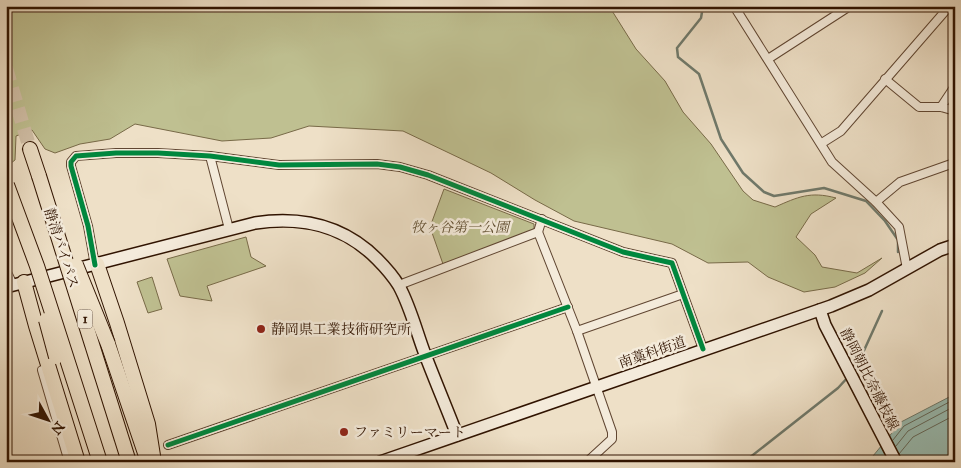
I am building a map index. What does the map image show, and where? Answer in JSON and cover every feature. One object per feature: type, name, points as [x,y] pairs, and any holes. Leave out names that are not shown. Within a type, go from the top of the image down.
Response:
[{"type":"highway","name":"静清バイパス","points":[[30,149],[129,462]]},
{"type":"highway","name":"1","points":[[39,176],[98,316],[148,462]]},
{"type":"highway","name":"1","points":[[7,184],[37,285],[50,354],[78,462]]},
{"type":"highway","name":"1","points":[[7,184],[40,276],[100,462]]},
{"type":"highway","name":"1","points":[[96,264],[117,323],[148,424],[154,462]]},
{"type":"highway","name":"1","points":[[15,285],[50,354],[87,462]]},
{"type":"main road","points":[[15,285],[255,223],[281,220],[305,222],[332,229],[360,244],[381,263],[398,285],[406,300],[457,435]]},
{"type":"main road","name":"南藁科街道","points":[[383,461],[848,300],[940,250],[955,245]]},
{"type":"main road","name":"静岡朝比奈藤枝線","points":[[820,310],[825,325],[896,462]]},
{"type":"street","points":[[734,6],[822,143],[832,162],[876,202],[899,227],[907,269]]},
{"type":"street","points":[[768,59],[850,6]]},
{"type":"street","points":[[822,143],[841,131],[945,8],[955,14]]},
{"type":"street","points":[[885,79],[919,107],[941,107],[955,111]]},
{"type":"street","points":[[941,107],[955,86]]},
{"type":"street","points":[[96,264],[88,226],[71,166],[73,158],[76,156],[116,153],[158,153],[210,156],[279,165],[377,164],[400,167],[428,175],[623,252],[672,263],[703,349]]},
{"type":"street","points":[[210,156],[229,229]]},
{"type":"street","points":[[876,202],[900,182],[955,164]]},
{"type":"street","points":[[542,220],[538,232],[577,330],[613,437],[587,462]]},
{"type":"street","points":[[398,285],[538,232]]},
{"type":"street","points":[[6,270],[15,285]]},
{"type":"street","points":[[577,330],[683,294]]},
{"type":"street","points":[[168,445],[568,307]]},
{"type":"street","points":[[36,326],[33,333],[34,342],[68,462]]},
{"type":"green space","points":[[6,6],[609,6],[636,49],[665,81],[683,112],[711,144],[743,191],[753,200],[775,207],[804,196],[819,195],[836,198],[811,214],[796,237],[815,255],[822,267],[857,273],[882,258],[865,273],[835,287],[804,292],[768,277],[748,262],[708,263],[672,244],[574,221],[491,173],[403,131],[309,126],[271,138],[222,141],[135,124],[110,139],[80,144],[55,153],[45,149],[32,130],[16,136],[15,160],[6,167]]},
{"type":"green space","name":"牧ヶ谷第一公園","points":[[444,189],[534,224],[534,230],[443,264],[430,227]]},
{"type":"green space","points":[[246,237],[251,257],[266,266],[207,286],[212,301],[180,296],[167,259]]},
{"type":"green space","points":[[152,277],[162,309],[148,313],[137,282]]},
{"type":"water","points":[[955,394],[955,462],[868,462],[901,422]]},
{"type":"waterway","points":[[703,6],[701,18],[677,48],[678,57],[699,74],[721,139],[743,173],[764,192],[774,196],[824,188],[866,201],[885,221],[898,240],[898,252]]},
{"type":"waterway","points":[[852,372],[856,368],[882,311]]},
{"type":"waterway","points":[[744,462],[838,388],[849,376]]},
{"type":"tunnel","points":[[6,68],[30,149]]},
{"type":"cycle path","points":[[95,265],[88,226],[71,166],[71,162],[76,156],[116,153],[158,153],[210,156],[279,165],[377,164],[400,167],[428,175],[623,252],[672,263],[703,349]]},
{"type":"cycle path","points":[[168,445],[568,307]]},
{"type":"place","name":"静岡県工業技術研究所","points":[[261,329]]},
{"type":"place","name":"ファミリーマート","points":[[344,432]]}]
